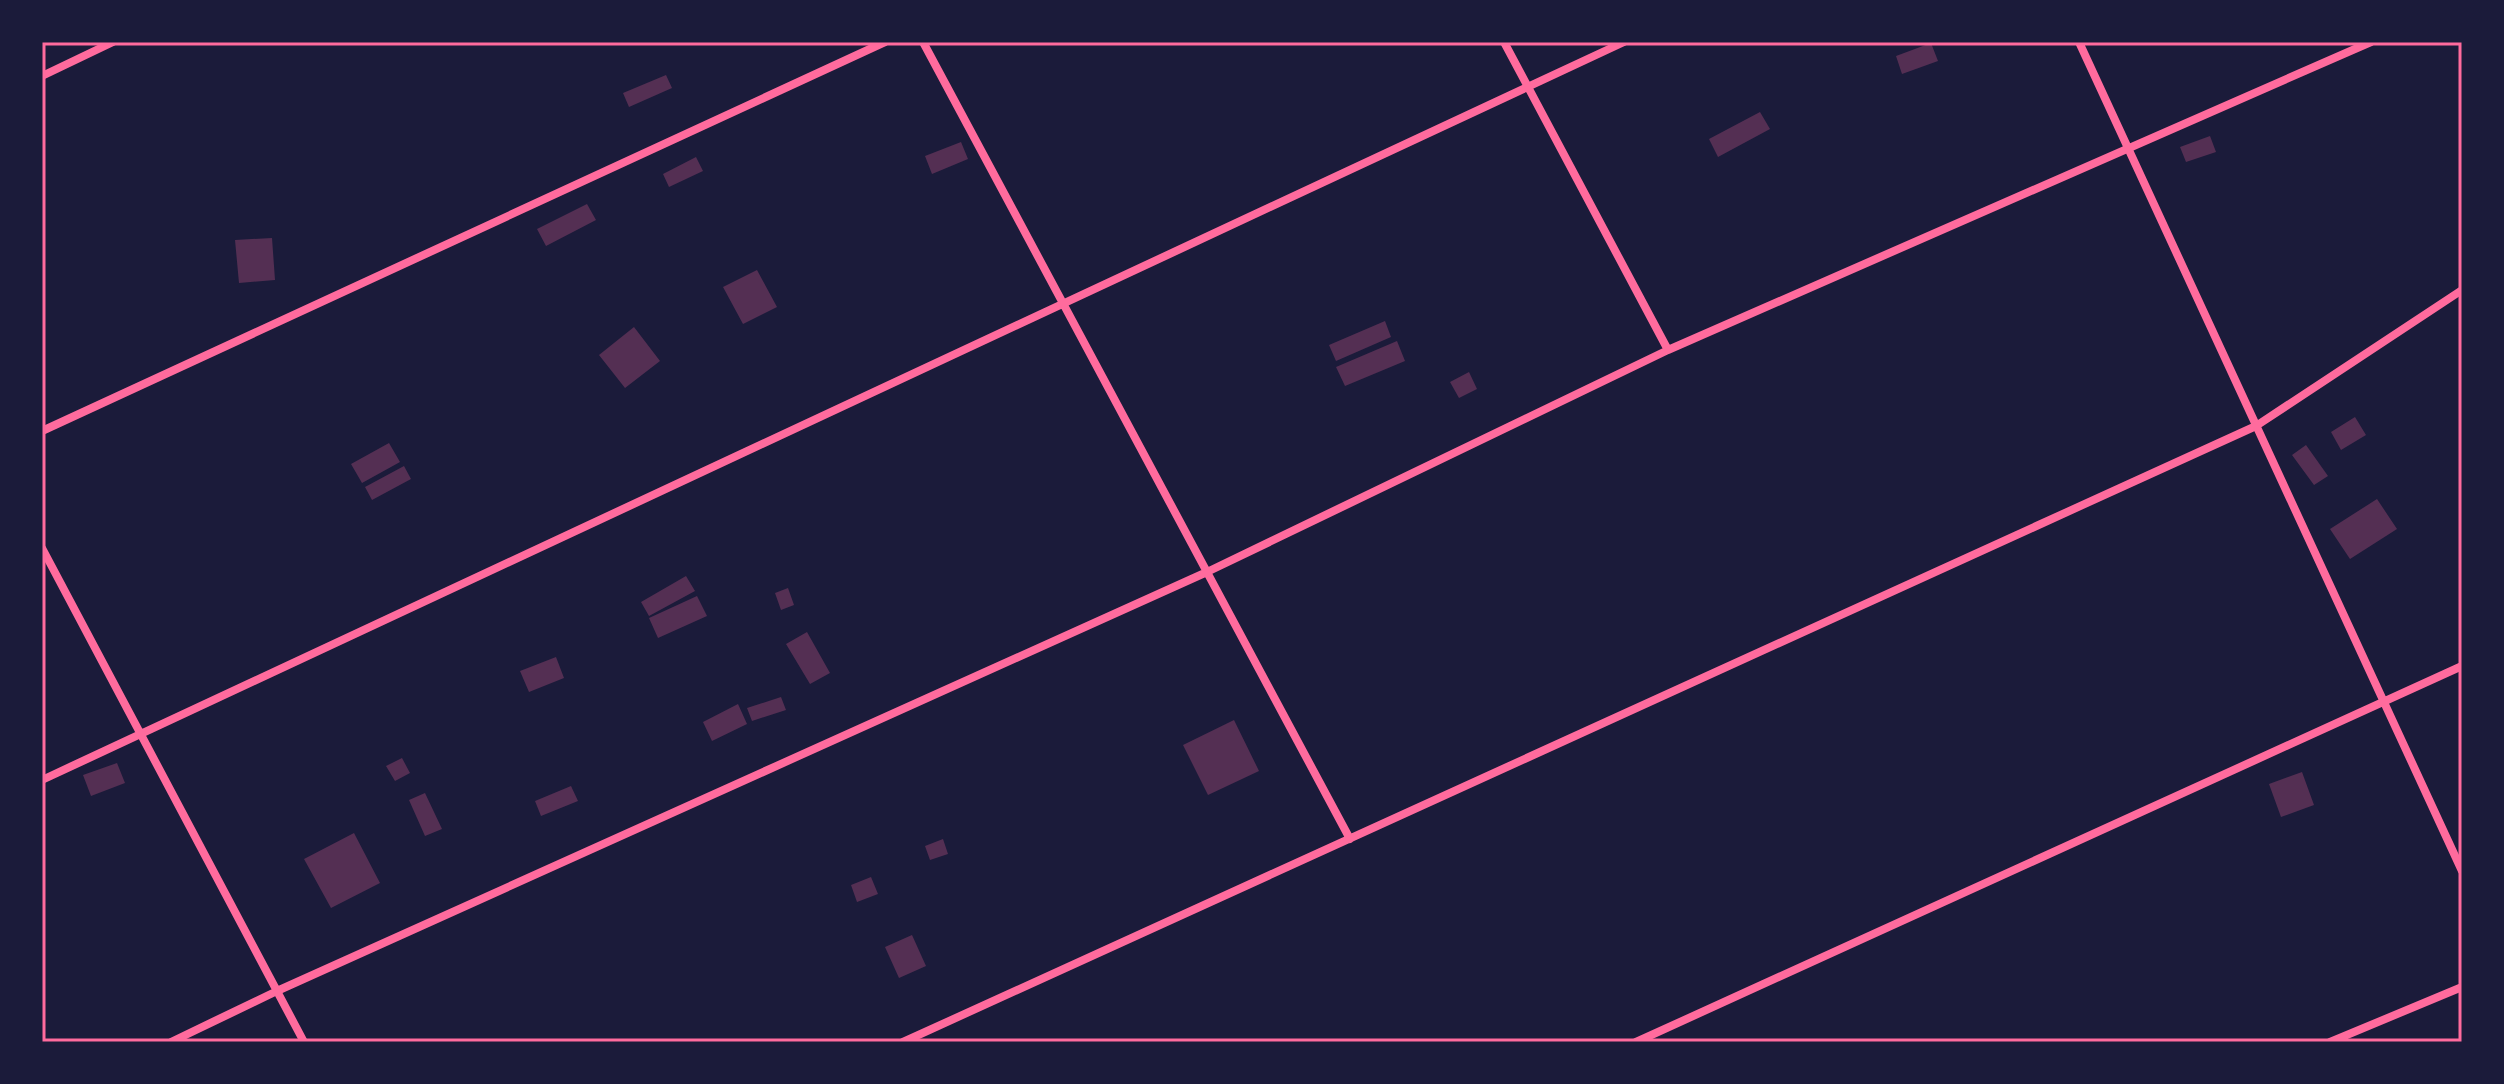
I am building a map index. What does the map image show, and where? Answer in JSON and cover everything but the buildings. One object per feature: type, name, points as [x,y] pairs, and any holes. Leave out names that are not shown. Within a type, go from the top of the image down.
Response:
[{"type":"street","points":[[42,76],[113,42]]},
{"type":"street","points":[[42,431],[885,42]]},
{"type":"street","points":[[923,42],[1350,839]]},
{"type":"street","points":[[1504,42],[1668,350]]},
{"type":"street","points":[[42,780],[1624,42]]},
{"type":"street","points":[[2079,42],[2462,871]]},
{"type":"street","points":[[171,1042],[277,991],[1207,572],[1668,350],[2371,42]]},
{"type":"street","points":[[903,1042],[2256,426],[2462,290]]},
{"type":"street","points":[[42,548],[304,1042]]},
{"type":"street","points":[[1636,1042],[2462,666]]},
{"type":"street","points":[[2330,1042],[2462,987]]}]
